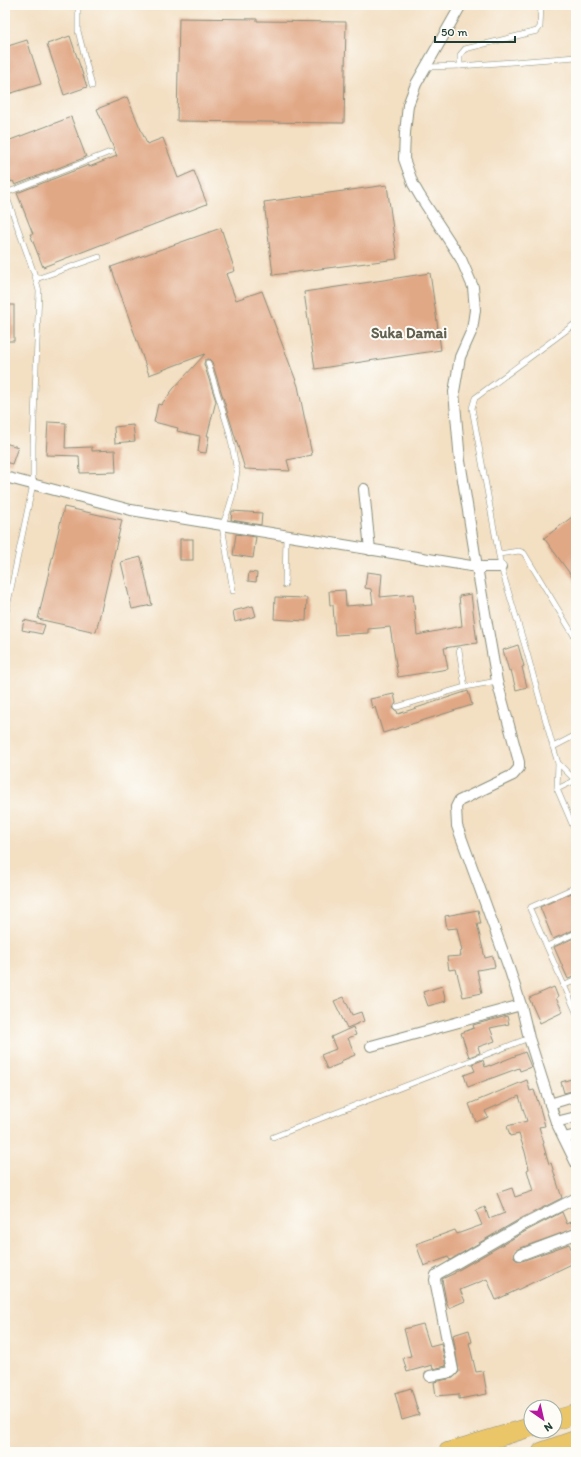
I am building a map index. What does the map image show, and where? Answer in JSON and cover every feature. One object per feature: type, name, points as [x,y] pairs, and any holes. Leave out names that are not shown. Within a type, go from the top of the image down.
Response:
[{"type":"highway","points":[[563,1418],[576,1414]]},
{"type":"highway","points":[[448,1452],[523,1429]]},
{"type":"highway","points":[[542,1452],[576,1440]]},
{"type":"street","points":[[461,5],[425,67],[416,84],[408,105],[404,159],[413,184],[461,259],[473,287],[475,310],[472,330],[460,357],[454,392],[460,461],[497,681],[519,762],[519,768],[513,775],[459,801],[456,807],[457,826],[521,1005],[529,1038],[556,1122],[576,1163]]},
{"type":"street","points":[[5,477],[131,510],[477,567],[501,567]]},
{"type":"street","points":[[364,489],[370,550]]},
{"type":"street","points":[[371,1046],[521,1005]]},
{"type":"street","points":[[550,1104],[576,1096]]},
{"type":"street","points":[[556,1122],[576,1117]]},
{"type":"street","points":[[564,1138],[576,1135]]},
{"type":"street","points":[[430,1376],[451,1372],[453,1370],[435,1280],[436,1275],[523,1225],[576,1198]]},
{"type":"street","points":[[520,1254],[576,1234]]},
{"type":"lane","points":[[78,5],[78,31],[92,86]]},
{"type":"lane","points":[[460,66],[460,54],[465,49],[537,31],[540,27],[542,5]]},
{"type":"lane","points":[[425,67],[576,58]]},
{"type":"lane","points":[[5,617],[33,484],[33,444],[39,291],[5,192],[110,152]]},
{"type":"lane","points":[[36,280],[99,257]]},
{"type":"lane","points":[[576,323],[475,398],[473,404],[473,414],[501,567],[558,763],[557,789],[576,833]]},
{"type":"lane","points":[[208,363],[229,431],[237,471],[234,491],[222,526],[233,591]]},
{"type":"lane","points":[[285,585],[286,536]]},
{"type":"lane","points":[[499,554],[519,551],[524,553],[576,639]]},
{"type":"lane","points":[[459,650],[465,687]]},
{"type":"lane","points":[[397,707],[465,687],[497,681]]},
{"type":"lane","points":[[553,747],[576,735]]},
{"type":"lane","points":[[557,789],[576,780],[558,763]]},
{"type":"lane","points":[[576,887],[531,907],[530,912],[547,946],[563,986],[576,1012]]},
{"type":"lane","points":[[547,946],[576,933]]},
{"type":"lane","points":[[563,986],[576,980]]},
{"type":"lane","points":[[273,1137],[529,1038]]},
{"type":"building","points":[[179,18],[346,22],[344,123],[177,121]]},
{"type":"building","points":[[70,36],[87,87],[64,95],[47,44]]},
{"type":"building","points":[[27,40],[41,84],[5,95],[5,47]]},
{"type":"building","points":[[127,97],[147,144],[163,138],[178,178],[194,171],[207,204],[43,267],[30,234],[33,234],[17,193],[89,165],[89,167],[117,156],[97,109]]},
{"type":"building","points":[[71,117],[86,157],[15,185],[13,181],[11,182],[5,167],[5,142]]},
{"type":"building","points":[[387,185],[397,259],[273,275],[264,202]]},
{"type":"building","points":[[221,228],[235,271],[226,274],[236,300],[262,291],[298,386],[312,455],[287,460],[290,471],[245,469],[212,362],[209,359],[205,360],[204,364],[216,401],[207,436],[209,436],[206,453],[198,452],[200,436],[177,431],[178,428],[154,422],[158,404],[161,405],[174,388],[205,354],[149,375],[111,267]]},
{"type":"building","points":[[430,273],[441,350],[315,369],[304,292]]},
{"type":"building","points":[[5,305],[14,305],[14,341],[5,341]]},
{"type":"building","points":[[48,422],[66,423],[65,448],[92,447],[92,451],[115,450],[116,472],[80,473],[79,456],[46,455]]},
{"type":"building","points":[[133,425],[135,441],[115,443],[114,427]]},
{"type":"building","points":[[5,443],[18,447],[12,464],[5,462]]},
{"type":"building","points":[[64,507],[122,520],[96,632],[38,619]]},
{"type":"building","points":[[232,511],[262,513],[261,525],[231,520]]},
{"type":"building","points":[[576,514],[576,582],[544,538]]},
{"type":"building","points":[[236,534],[256,537],[253,558],[233,555]]},
{"type":"building","points":[[180,539],[193,539],[193,560],[180,560]]},
{"type":"building","points":[[141,557],[152,605],[132,609],[121,562]]},
{"type":"building","points":[[249,572],[257,573],[256,582],[248,581]]},
{"type":"building","points":[[367,572],[382,574],[380,597],[413,594],[417,635],[462,626],[459,596],[471,594],[477,643],[444,648],[448,669],[398,677],[390,627],[368,629],[368,633],[335,635],[333,605],[330,605],[329,591],[345,590],[346,606],[373,604],[371,589],[365,588]]},
{"type":"building","points":[[275,597],[307,598],[306,621],[274,619]]},
{"type":"building","points":[[253,606],[256,616],[235,622],[233,611]]},
{"type":"building","points":[[24,620],[45,625],[42,634],[22,630]]},
{"type":"building","points":[[518,645],[524,666],[522,667],[527,687],[516,690],[511,670],[509,671],[503,650]]},
{"type":"building","points":[[468,691],[472,705],[383,733],[375,707],[372,708],[370,699],[394,694],[396,703],[393,708],[398,714]]},
{"type":"building","points":[[576,891],[576,929],[553,939],[540,907]]},
{"type":"building","points":[[478,910],[481,924],[477,924],[485,958],[493,956],[495,967],[477,970],[482,993],[463,997],[456,969],[449,970],[447,957],[461,956],[460,952],[462,951],[457,928],[447,929],[445,916]]},
{"type":"building","points":[[576,937],[576,976],[568,979],[554,947]]},
{"type":"building","points":[[442,986],[446,1001],[428,1006],[423,992]]},
{"type":"building","points":[[554,987],[558,997],[556,998],[563,1012],[540,1023],[529,998]]},
{"type":"building","points":[[344,997],[352,1015],[361,1012],[364,1021],[347,1028],[334,1001]]},
{"type":"building","points":[[507,1016],[509,1024],[490,1028],[495,1041],[478,1047],[480,1053],[469,1057],[461,1033],[474,1028],[473,1025]]},
{"type":"building","points":[[353,1027],[356,1035],[348,1038],[355,1055],[341,1061],[342,1063],[327,1069],[321,1055],[336,1049],[331,1037]]},
{"type":"building","points":[[525,1052],[531,1067],[520,1071],[519,1068],[468,1087],[464,1075],[475,1071],[472,1064],[483,1060],[485,1067],[490,1066]]},
{"type":"building","points":[[575,1078],[576,1090],[564,1093],[561,1082]]},
{"type":"building","points":[[527,1080],[530,1091],[534,1090],[540,1108],[545,1126],[539,1127],[544,1143],[543,1144],[549,1164],[551,1163],[562,1198],[520,1219],[450,1260],[448,1257],[424,1266],[416,1244],[455,1230],[457,1234],[482,1225],[476,1211],[485,1207],[489,1219],[505,1213],[497,1193],[512,1188],[515,1197],[533,1191],[527,1170],[529,1169],[525,1152],[519,1134],[510,1136],[507,1126],[527,1121],[519,1096],[485,1111],[488,1117],[476,1122],[469,1104]]},
{"type":"building","points":[[562,1212],[567,1224],[576,1220],[576,1228],[518,1249],[515,1251],[514,1257],[516,1260],[522,1261],[569,1244],[576,1262],[496,1300],[487,1279],[460,1290],[465,1301],[449,1308],[446,1301],[442,1279]]},
{"type":"building","points":[[423,1324],[430,1346],[441,1343],[446,1366],[433,1369],[432,1365],[407,1372],[403,1358],[411,1356],[404,1329]]},
{"type":"building","points":[[469,1330],[472,1342],[469,1343],[476,1372],[483,1371],[487,1394],[459,1399],[459,1394],[436,1396],[434,1382],[453,1378],[459,1372],[453,1335]]},
{"type":"building","points":[[411,1388],[419,1415],[402,1420],[395,1393]]},
{"type":"district","name":"Suka Damai","points":[[409,333]]}]
